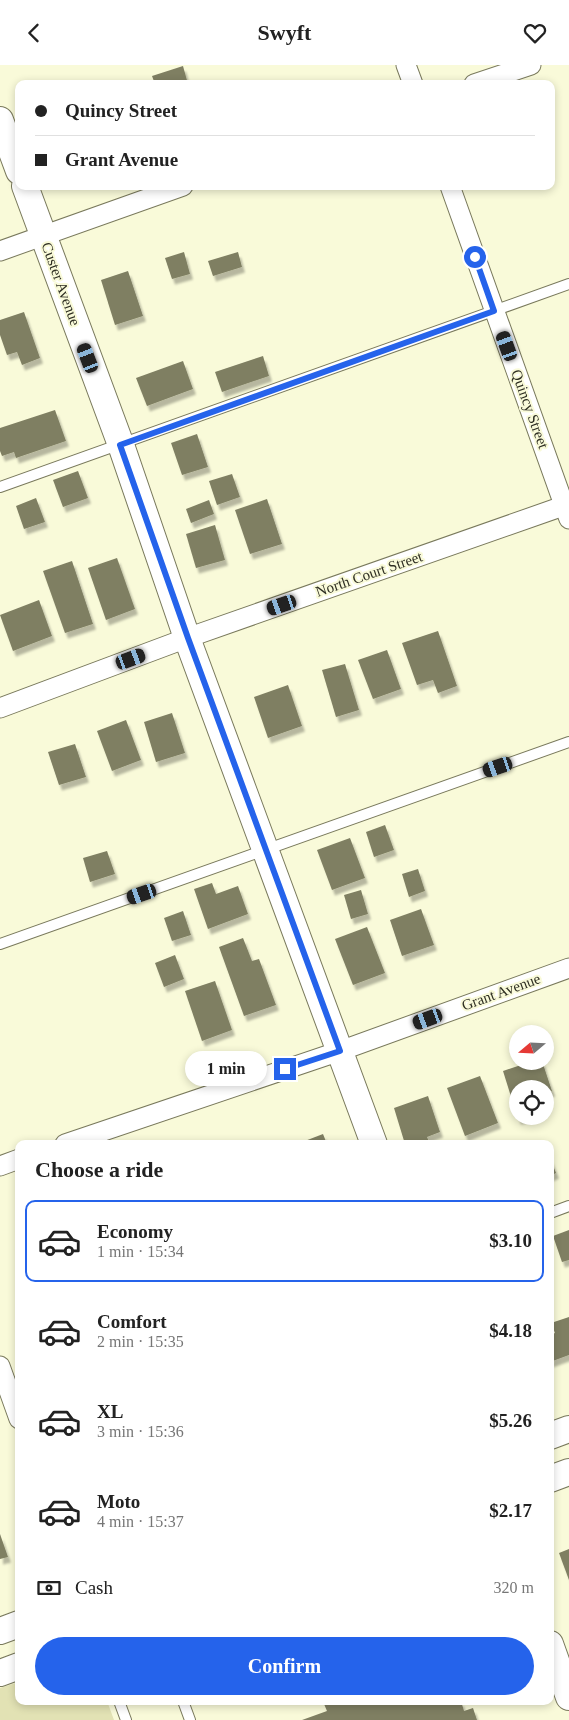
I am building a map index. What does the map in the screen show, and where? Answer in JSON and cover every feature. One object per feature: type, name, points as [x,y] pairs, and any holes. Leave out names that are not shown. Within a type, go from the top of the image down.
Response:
[{"type":"street","points":[[406,65],[412,80]]},
{"type":"street","points":[[486,80],[531,65]]},
{"type":"street","points":[[0,120],[15,160]]},
{"type":"street","name":"Custer Avenue","points":[[26,190],[373,1140]]},
{"type":"street","points":[[0,251],[172,190]]},
{"type":"street","name":"Quincy Street","points":[[451,190],[567,509]]},
{"type":"street","name":"North Court Street","points":[[0,708],[188,638],[567,509]]},
{"type":"street","name":"Grant Avenue","points":[[77,1140],[340,1051],[569,968]]},
{"type":"street","points":[[0,1166],[15,1160]]},
{"type":"street","points":[[0,1366],[12,1406]]},
{"type":"street","points":[[554,1434],[569,1429]]},
{"type":"street","points":[[554,1478],[569,1472]]},
{"type":"street","points":[[0,1631],[15,1625]]},
{"type":"street","points":[[554,1655],[569,1697]]},
{"type":"street","points":[[0,1673],[15,1667]]},
{"type":"lane","points":[[0,487],[569,284]]},
{"type":"lane","points":[[0,944],[569,742]]},
{"type":"lane","points":[[554,1212],[569,1206]]},
{"type":"lane","points":[[120,1705],[126,1720]]},
{"type":"lane","points":[[184,1705],[190,1720]]},
{"type":"green space","points":[[15,1683],[15,1705],[108,1705],[114,1720],[0,1720],[0,1688]]},
{"type":"building","points":[[183,66],[187,80],[154,80],[152,76]]},
{"type":"building","points":[[184,252],[190,274],[172,279],[165,258]]},
{"type":"building","points":[[238,252],[242,267],[213,276],[208,261]]},
{"type":"building","points":[[128,271],[143,316],[115,325],[101,280]]},
{"type":"building","points":[[24,312],[40,358],[22,365],[17,352],[7,355],[0,335],[0,320]]},
{"type":"building","points":[[263,356],[269,376],[222,392],[215,372]]},
{"type":"building","points":[[183,361],[193,389],[147,406],[136,378]]},
{"type":"building","points":[[55,410],[66,441],[16,458],[14,452],[2,456],[0,451],[0,428]]},
{"type":"building","points":[[197,434],[208,467],[182,475],[171,443]]},
{"type":"building","points":[[78,471],[88,498],[63,507],[53,480]]},
{"type":"building","points":[[232,474],[240,497],[217,505],[209,481]]},
{"type":"building","points":[[36,498],[45,522],[24,529],[16,506]]},
{"type":"building","points":[[267,499],[282,544],[250,554],[235,510]]},
{"type":"building","points":[[209,500],[214,514],[191,523],[186,509]]},
{"type":"building","points":[[215,525],[225,560],[196,568],[186,534]]},
{"type":"building","points":[[117,558],[135,609],[106,620],[88,568]]},
{"type":"building","points":[[72,561],[93,624],[65,633],[43,571]]},
{"type":"building","points":[[39,600],[52,636],[13,651],[0,615]]},
{"type":"building","points":[[438,631],[457,686],[438,693],[433,680],[417,685],[402,643]]},
{"type":"building","points":[[387,650],[401,689],[373,699],[358,660]]},
{"type":"building","points":[[345,664],[359,710],[336,717],[322,670]]},
{"type":"building","points":[[288,685],[302,726],[268,738],[254,697]]},
{"type":"building","points":[[172,713],[185,753],[156,762],[144,722]]},
{"type":"building","points":[[126,720],[141,760],[112,771],[97,731]]},
{"type":"building","points":[[75,744],[86,777],[59,785],[48,752]]},
{"type":"building","points":[[385,825],[394,850],[374,857],[366,832]]},
{"type":"building","points":[[350,838],[365,878],[332,890],[317,850]]},
{"type":"building","points":[[107,851],[115,874],[90,882],[83,858]]},
{"type":"building","points":[[418,869],[425,891],[409,897],[402,874]]},
{"type":"building","points":[[212,883],[216,894],[238,886],[248,914],[208,929],[194,889]]},
{"type":"building","points":[[361,890],[368,914],[351,919],[344,895]]},
{"type":"building","points":[[421,909],[434,945],[402,956],[390,920]]},
{"type":"building","points":[[183,911],[191,935],[172,941],[164,918]]},
{"type":"building","points":[[367,927],[385,973],[353,985],[335,939]]},
{"type":"building","points":[[243,938],[252,961],[259,959],[276,1005],[244,1016],[219,947]]},
{"type":"building","points":[[175,955],[184,979],[164,987],[155,963]]},
{"type":"building","points":[[215,981],[232,1030],[202,1041],[185,991]]},
{"type":"building","points":[[509,1069],[545,1070],[548,1080],[509,1080],[509,1090],[503,1071]]},
{"type":"building","points":[[480,1076],[498,1123],[465,1136],[447,1088]]},
{"type":"building","points":[[428,1096],[440,1132],[427,1137],[428,1140],[404,1140],[394,1108]]},
{"type":"building","points":[[323,1134],[325,1140],[307,1140]]},
{"type":"building","points":[[569,1230],[569,1260],[562,1262],[554,1236]]},
{"type":"building","points":[[569,1317],[569,1355],[554,1361],[555,1333],[554,1322]]},
{"type":"building","points":[[0,1534],[8,1557],[0,1559]]},
{"type":"building","points":[[569,1549],[569,1580],[559,1553]]},
{"type":"building","points":[[324,1705],[462,1705],[464,1711],[473,1708],[477,1720],[302,1720],[327,1711]]},
{"type":"route","points":[[285,1069],[340,1051],[188,638],[120,445],[494,311],[475,257]]}]
